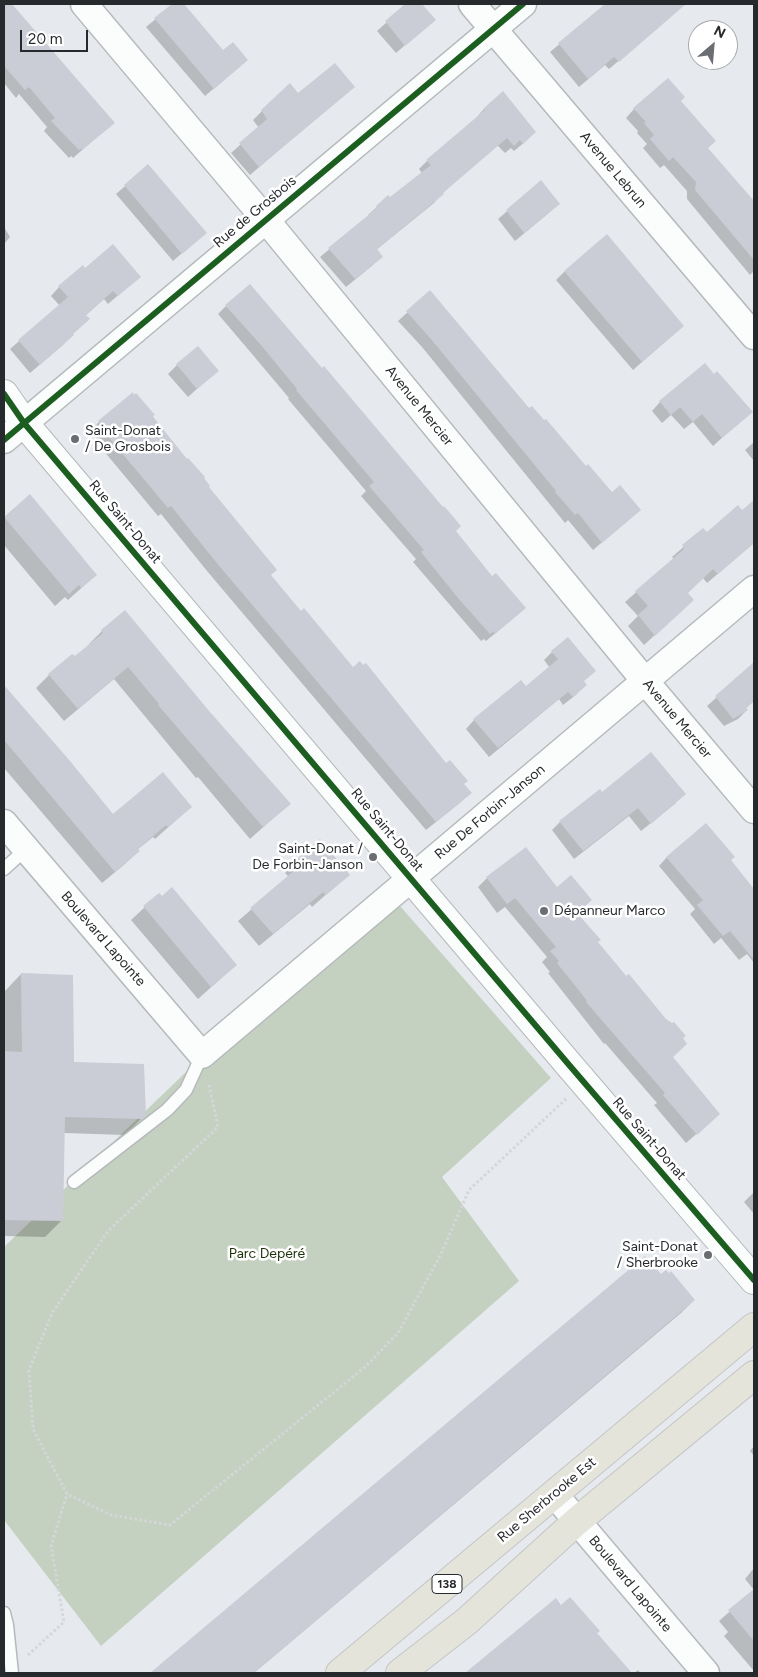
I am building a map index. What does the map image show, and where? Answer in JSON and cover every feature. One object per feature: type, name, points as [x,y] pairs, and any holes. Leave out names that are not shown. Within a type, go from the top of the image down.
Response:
[{"type":"main road","name":"Rue Sherbrooke Est","points":[[340,1673],[754,1327]]},
{"type":"main road","points":[[400,1673],[467,1621],[577,1521],[754,1375]]},
{"type":"street","name":"Avenue Mercier","points":[[84,4],[266,220],[645,681],[754,810]]},
{"type":"street","name":"Avenue Lebrun","points":[[472,4],[754,336]]},
{"type":"street","name":"Rue de Grosbois","points":[[14,432],[523,4]]},
{"type":"street","name":"Rue Saint-Donat","points":[[4,394],[14,432],[412,878],[754,1280]]},
{"type":"street","name":"Rue De Forbin-Janson","points":[[202,1055],[754,589]]},
{"type":"street","name":"Boulevard Lapointe","points":[[4,823],[202,1055]]},
{"type":"street","name":"Boulevard Lapointe","points":[[554,1495],[706,1673]]},
{"type":"lane","points":[[4,869],[26,850]]},
{"type":"lane","points":[[74,1182],[167,1110],[186,1090],[202,1055]]},
{"type":"lane","points":[[4,1612],[13,1671]]},
{"type":"path","points":[[202,1055],[218,1127],[108,1231],[52,1313],[29,1370],[33,1429],[67,1494],[111,1515],[170,1525],[365,1367],[398,1333],[441,1254],[469,1190],[584,1082]]},
{"type":"path","points":[[13,1671],[64,1622],[51,1546],[67,1494]]},
{"type":"green space","name":"Parc Depéré","points":[[393,898],[551,1078],[442,1177],[519,1281],[101,1646],[4,1520],[4,1247],[186,1072]]},
{"type":"building","points":[[4,4],[12,4],[115,123],[82,150],[79,150],[51,121],[55,118],[29,87],[25,90],[4,66]]},
{"type":"building","points":[[172,4],[184,4],[223,50],[233,42],[248,60],[214,89],[154,18]]},
{"type":"building","points":[[405,4],[422,4],[436,20],[405,46],[385,21]]},
{"type":"building","points":[[605,4],[686,4],[619,62],[614,57],[588,79],[558,43]]},
{"type":"building","points":[[335,63],[355,87],[259,167],[239,143],[267,119],[261,110],[290,83],[298,93]]},
{"type":"building","points":[[668,78],[685,97],[681,101],[716,141],[708,148],[754,201],[754,260],[695,190],[696,182],[673,157],[669,161],[650,139],[654,135],[644,123],[646,122],[633,108]]},
{"type":"building","points":[[503,91],[536,132],[523,144],[520,140],[514,146],[507,138],[444,194],[377,249],[383,257],[355,279],[328,248],[377,208],[376,206],[388,195],[390,197],[431,165],[426,160],[485,110],[484,108]]},
{"type":"building","points":[[148,164],[207,233],[182,254],[124,185]]},
{"type":"building","points":[[541,180],[560,204],[524,233],[506,210]]},
{"type":"building","points":[[607,234],[684,326],[642,362],[564,271]]},
{"type":"building","points":[[113,244],[141,277],[118,296],[113,291],[86,315],[90,319],[40,365],[18,340],[68,297],[58,286],[83,265],[85,268]]},
{"type":"building","points":[[250,284],[322,368],[324,366],[461,526],[456,531],[492,576],[496,573],[526,608],[495,634],[494,631],[490,634],[458,598],[421,552],[424,550],[369,486],[374,482],[296,390],[261,345],[225,305]]},
{"type":"building","points":[[430,290],[529,408],[532,406],[544,420],[546,419],[586,466],[588,464],[612,492],[620,485],[641,510],[602,543],[578,513],[575,515],[555,492],[431,339],[406,311]]},
{"type":"building","points":[[198,346],[219,371],[197,389],[176,364]]},
{"type":"building","points":[[705,363],[714,374],[717,371],[753,412],[722,438],[702,414],[693,422],[680,407],[671,415],[659,401]]},
{"type":"building","points":[[133,392],[155,415],[153,416],[154,418],[187,459],[205,477],[209,487],[277,570],[271,575],[301,611],[304,608],[353,667],[360,661],[363,665],[366,663],[446,763],[450,760],[468,781],[464,784],[472,793],[436,822],[216,562],[171,506],[168,508],[106,434],[108,432],[98,421]]},
{"type":"building","points":[[30,494],[97,575],[81,588],[79,585],[69,594],[4,517]]},
{"type":"building","points":[[754,500],[754,543],[718,574],[713,569],[688,593],[694,600],[655,636],[638,615],[648,606],[635,591],[683,550],[682,545],[703,528],[707,532],[738,505],[742,510]]},
{"type":"building","points":[[125,610],[210,712],[291,804],[263,827],[158,705],[128,667],[78,709],[48,674],[72,654],[75,656],[103,633],[101,630]]},
{"type":"building","points":[[568,637],[596,671],[584,681],[587,685],[573,697],[568,692],[498,748],[473,719],[521,680],[526,686],[558,659],[551,651]]},
{"type":"building","points":[[754,662],[754,701],[746,708],[748,710],[733,719],[715,696]]},
{"type":"building","points":[[4,685],[113,814],[163,772],[192,807],[168,827],[166,825],[115,872],[4,740]]},
{"type":"building","points":[[651,752],[686,794],[651,824],[638,808],[583,851],[559,821],[600,789],[602,792]]},
{"type":"building","points":[[706,823],[735,857],[731,860],[754,889],[754,960],[730,931],[723,936],[697,905],[703,900],[666,857]]},
{"type":"building","points":[[320,839],[350,875],[326,895],[323,892],[273,934],[250,908],[302,864],[297,859]]},
{"type":"building","points":[[526,847],[557,887],[571,875],[592,900],[577,913],[601,940],[598,942],[626,976],[629,974],[666,1019],[672,1023],[674,1022],[686,1036],[683,1038],[687,1044],[673,1057],[720,1114],[697,1135],[663,1095],[665,1093],[586,1002],[557,963],[559,961],[550,951],[556,947],[515,898],[507,904],[486,877]]},
{"type":"building","points":[[172,887],[237,965],[211,987],[143,906],[159,893],[162,896]]},
{"type":"building","points":[[21,973],[73,975],[74,1062],[144,1064],[146,1116],[143,1119],[65,1117],[63,1221],[4,1220],[4,1051],[22,1052]]},
{"type":"building","points":[[645,1256],[661,1274],[666,1270],[669,1273],[671,1271],[695,1300],[254,1673],[150,1673]]},
{"type":"building","points":[[754,1589],[754,1641],[728,1610]]},
{"type":"building","points":[[570,1597],[600,1631],[597,1633],[632,1673],[465,1673],[556,1598],[561,1605]]},
{"type":"cycle path","points":[[4,440],[523,4]]},
{"type":"cycle path","points":[[4,394],[24,423],[754,1280]]},
{"type":"place","name":"Saint-Donat / De Grosbois","points":[[75,439]]},
{"type":"place","name":"Saint-Donat / De Forbin-Janson","points":[[373,857]]},
{"type":"place","name":"Dépanneur Marco","points":[[544,911]]},
{"type":"place","name":"Saint-Donat / Sherbrooke","points":[[708,1255]]}]
